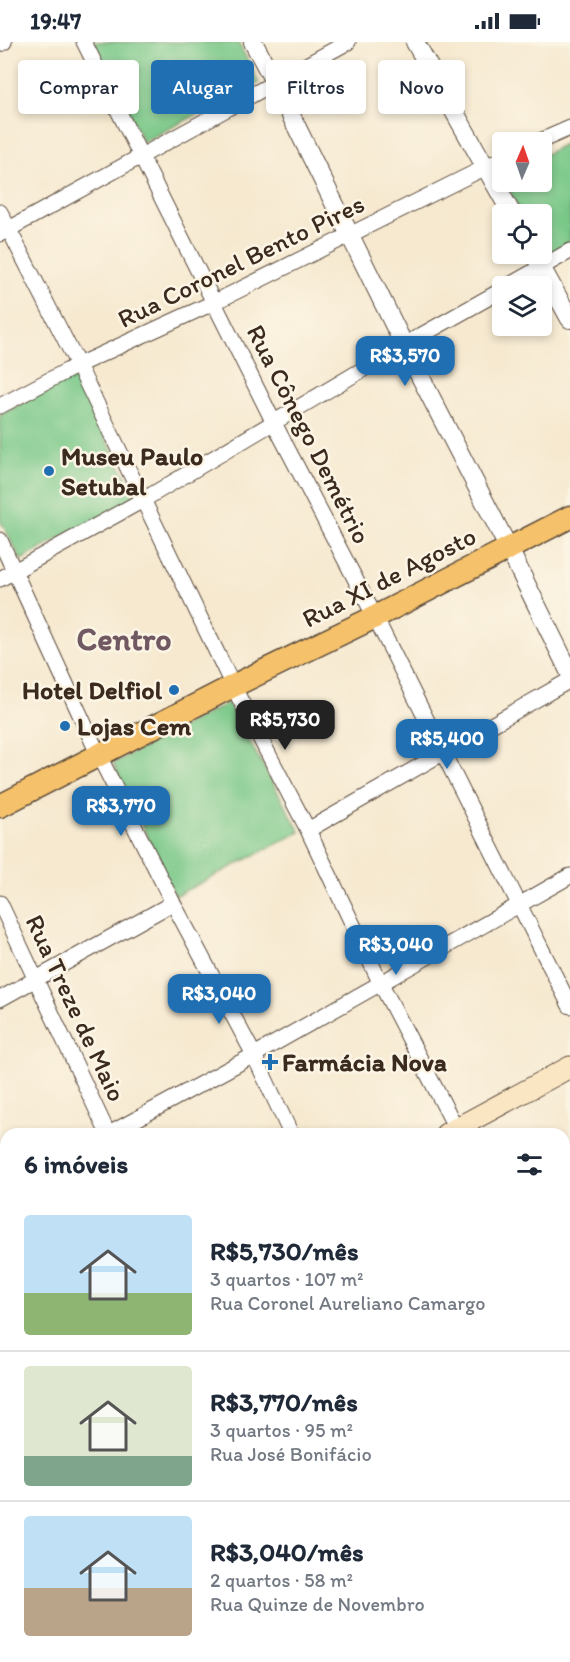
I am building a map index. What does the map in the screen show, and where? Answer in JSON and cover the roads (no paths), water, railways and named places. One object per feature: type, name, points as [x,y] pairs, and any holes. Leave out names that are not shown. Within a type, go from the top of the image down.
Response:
[{"type":"main road","name":"Rua XI de Agosto","points":[[99,756],[570,517]]},
{"type":"main road","points":[[0,806],[99,756]]},
{"type":"main road","points":[[461,1128],[570,1067]]},
{"type":"street","name":"Rua Cônego Demétrio","points":[[84,42],[274,423],[375,617],[570,1006]]},
{"type":"street","points":[[253,42],[266,66]]},
{"type":"street","points":[[316,60],[348,42]]},
{"type":"street","points":[[416,42],[506,204]]},
{"type":"street","points":[[4,232],[266,88]]},
{"type":"street","points":[[290,114],[349,236],[570,673]]},
{"type":"street","points":[[552,136],[570,128]]},
{"type":"street","name":"Rua Coronel Bento Pires","points":[[0,406],[78,365],[215,302],[492,163]]},
{"type":"street","points":[[0,212],[4,232],[78,365],[233,686],[308,830],[452,1128]]},
{"type":"street","points":[[552,256],[570,251]]},
{"type":"street","points":[[520,276],[533,264]]},
{"type":"street","points":[[540,264],[570,319]]},
{"type":"street","points":[[0,579],[143,500],[404,345],[492,296]]},
{"type":"street","points":[[0,540],[99,756],[173,903],[254,1055],[288,1128]]},
{"type":"street","points":[[308,830],[570,680]]},
{"type":"street","points":[[120,1128],[570,876]]},
{"type":"street","name":"Rua Treze de Maio","points":[[0,903],[106,1128]]},
{"type":"street","points":[[0,999],[173,903]]},
{"type":"place","name":"Museu Paulo Setubal","points":[[49,471]]},
{"type":"place","name":"Hotel Delfiol","points":[[174,690]]},
{"type":"place","name":"Lojas Cem","points":[[65,726]]},
{"type":"place","name":"Farmácia Nova","points":[[270,1062]]},
{"type":"district","name":"Centro","points":[[124,639]]}]
